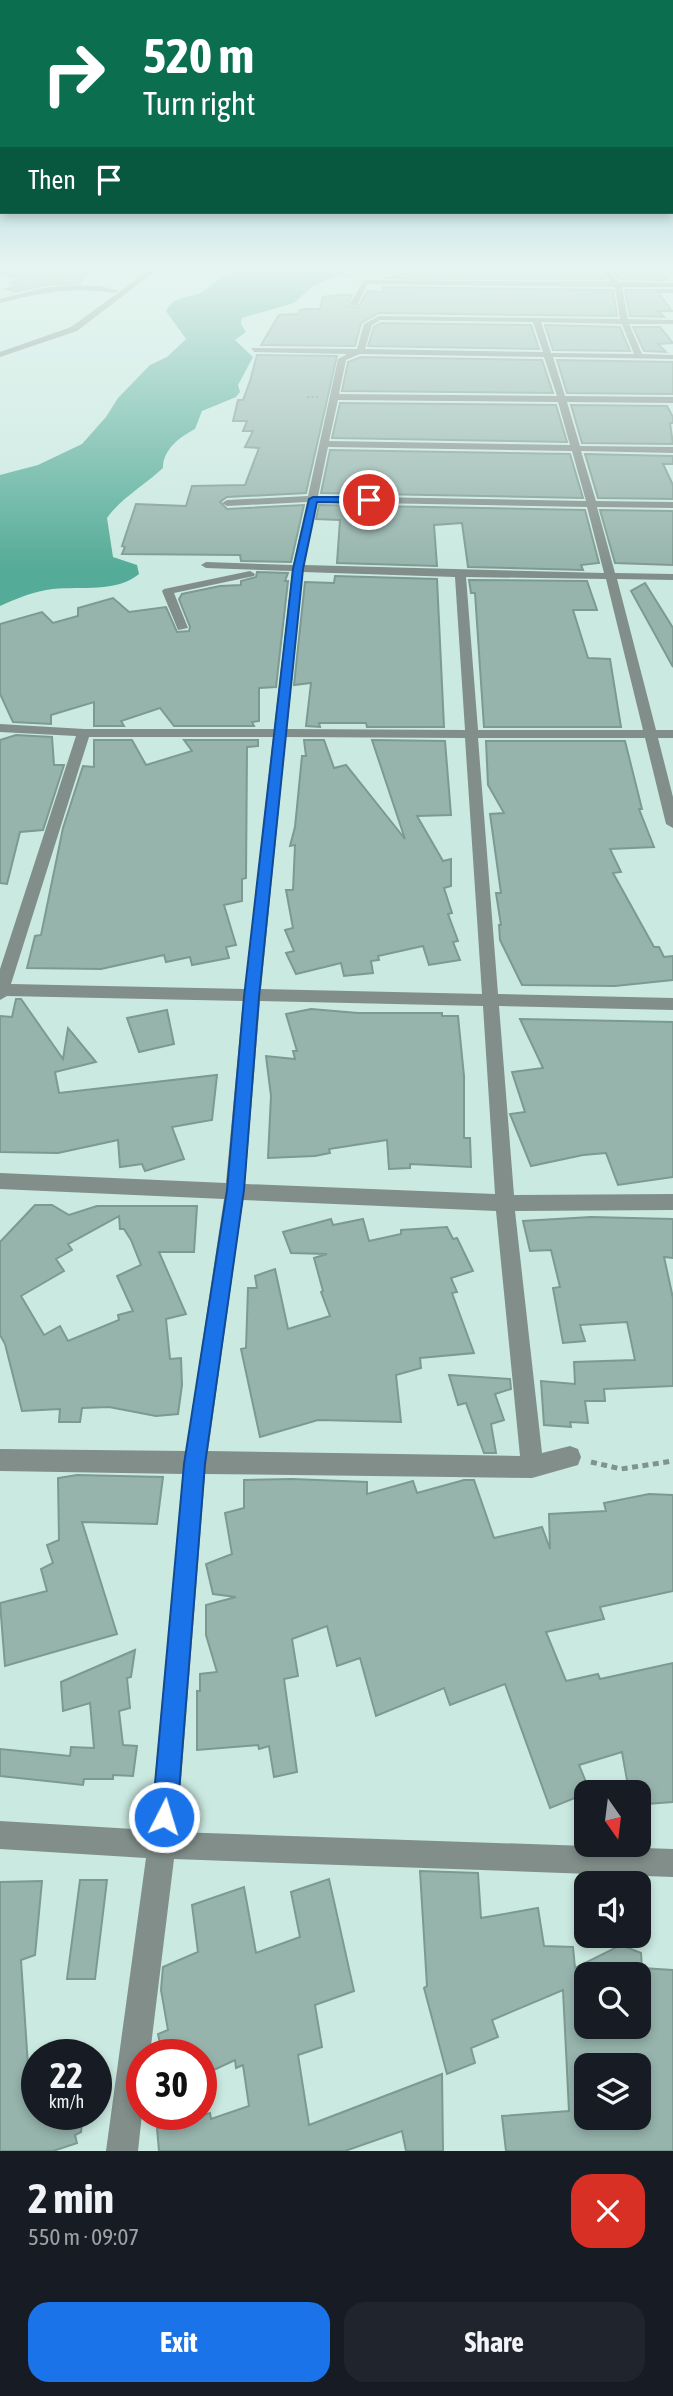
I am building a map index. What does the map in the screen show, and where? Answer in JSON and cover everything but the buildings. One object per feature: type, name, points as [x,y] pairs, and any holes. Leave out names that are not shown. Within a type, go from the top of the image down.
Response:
[{"type":"street","points":[[122,2151],[162,1844],[195,1464],[235,1190],[251,997],[281,733],[288,569],[313,499],[340,369]]},
{"type":"street","points":[[554,369],[673,824]]},
{"type":"street","points":[[334,397],[673,400]]},
{"type":"street","points":[[323,444],[673,450]]},
{"type":"street","points":[[228,503],[313,499],[673,505]]},
{"type":"street","points":[[206,565],[460,574],[673,577]]},
{"type":"street","points":[[182,628],[168,591],[288,569]]},
{"type":"street","points":[[460,574],[505,1203],[532,1467]]},
{"type":"street","points":[[0,728],[84,733],[673,734]]},
{"type":"street","points":[[84,733],[0,991],[673,1004]]},
{"type":"street","points":[[0,1181],[505,1203],[673,1202]]},
{"type":"street","points":[[0,1460],[532,1467],[570,1457]]},
{"type":"street","points":[[0,1835],[162,1844],[673,1863]]},
{"type":"path","points":[[570,1457],[621,1469],[673,1461]]},
{"type":"shaded area","points":[[146,369],[246,369],[238,385],[240,392],[236,397],[202,411],[195,429],[169,449],[163,468],[126,498],[107,518],[113,557],[137,565],[139,574],[120,584],[109,586],[39,591],[0,606],[0,475],[38,465],[82,444],[106,417],[118,398]]},
{"type":"route","points":[[164,1817],[195,1464],[235,1190],[251,997],[298,569],[313,499],[369,500]]}]
